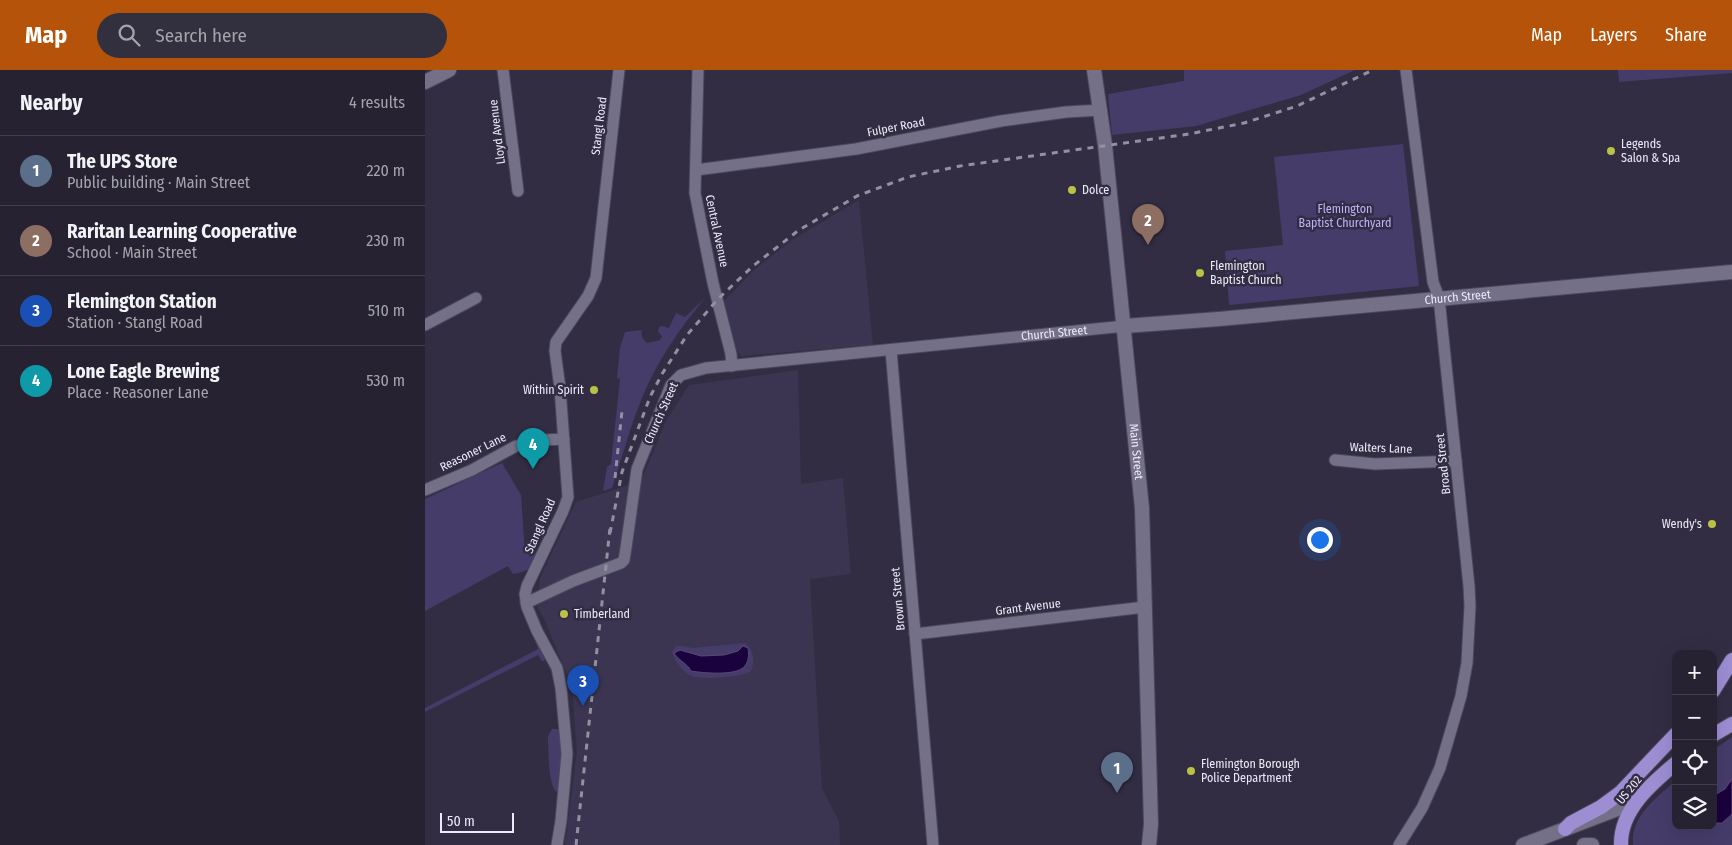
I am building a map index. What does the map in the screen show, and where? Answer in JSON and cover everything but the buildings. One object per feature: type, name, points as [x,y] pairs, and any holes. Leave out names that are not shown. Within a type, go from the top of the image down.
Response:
[{"type":"highway","points":[[1717,684],[1732,660]]},
{"type":"highway","points":[[1717,732],[1732,723]]},
{"type":"highway","points":[[1565,829],[1571,823],[1601,807],[1620,793],[1672,738]]},
{"type":"highway","name":"US 202","points":[[1621,845],[1621,834],[1626,818],[1644,793],[1672,767]]},
{"type":"street","points":[[425,82],[449,70]]},
{"type":"street","name":"Lloyd Avenue","points":[[503,70],[518,191]]},
{"type":"street","name":"Stangl Road","points":[[526,602],[527,586],[568,497],[555,351],[556,342],[588,296],[595,278],[619,70]]},
{"type":"street","name":"Central Avenue","points":[[698,70],[696,200],[731,354],[732,366]]},
{"type":"street","name":"Main Street","points":[[1094,70],[1097,100],[1101,110],[1125,326],[1142,508],[1151,817],[1148,842]]},
{"type":"street","name":"Broad Street","points":[[1399,845],[1422,808],[1439,768],[1455,720],[1465,679],[1470,606],[1439,298],[1433,282],[1406,70]]},
{"type":"street","name":"Fulper Road","points":[[696,170],[856,149],[1001,121],[1066,112],[1101,110]]},
{"type":"street","name":"Church Street","points":[[526,602],[573,581],[621,563],[625,554],[637,469],[671,385],[676,378],[687,372],[1125,326],[1732,272]]},
{"type":"street","points":[[425,325],[476,298]]},
{"type":"street","name":"Brown Street","points":[[891,350],[933,845]]},
{"type":"street","name":"Reasoner Lane","points":[[425,490],[472,470],[516,446],[543,440],[564,439]]},
{"type":"street","name":"Walters Lane","points":[[1335,460],[1375,464],[1456,461]]},
{"type":"street","points":[[526,602],[537,631],[557,668],[561,688],[567,754],[562,814],[557,845]]},
{"type":"street","name":"Grant Avenue","points":[[915,634],[1145,607]]},
{"type":"street","points":[[1525,845],[1620,808],[1644,793]]},
{"type":"street","points":[[1584,845],[1592,845]]},
{"type":"shaded area","points":[[859,200],[873,345],[741,356],[736,349],[724,301],[753,271],[792,240]]},
{"type":"shaded area","points":[[798,370],[801,484],[843,478],[851,574],[810,579],[822,788],[839,821],[840,845],[565,845],[577,751],[572,687],[537,606],[540,578],[576,502],[641,481],[666,421],[689,385]]},
{"type":"shaded area","points":[[743,646],[748,648],[746,665],[740,670],[726,673],[691,671],[674,653],[680,650],[701,656],[724,655],[738,651]]},
{"type":"shaded area","points":[[1732,779],[1732,814],[1722,823],[1717,823],[1717,794],[1725,789]]},
{"type":"green space","points":[[1184,70],[1355,70],[1301,95],[1196,126],[1112,135],[1108,94],[1184,81]]},
{"type":"green space","points":[[1618,70],[1732,70],[1732,73],[1619,82]]},
{"type":"green space","name":"Flemington Baptist Churchyard","points":[[1403,144],[1419,286],[1229,305],[1225,251],[1283,245],[1274,157]]},
{"type":"green space","points":[[705,298],[678,333],[648,384],[630,431],[612,488],[603,491],[607,467],[611,464],[620,379],[617,378],[620,348],[625,332],[642,330],[642,337],[647,343],[660,340],[662,336],[658,332],[659,327],[669,328],[676,313],[685,317]]},
{"type":"green space","points":[[502,463],[521,495],[525,552],[533,551],[536,553],[533,563],[523,572],[513,574],[508,566],[425,611],[425,499]]},
{"type":"green space","points":[[535,641],[537,641],[545,658],[544,661],[538,655],[425,712],[425,708],[538,649]]},
{"type":"green space","points":[[745,643],[753,656],[751,671],[732,676],[704,678],[692,676],[680,666],[672,652],[676,646],[692,648]]},
{"type":"green space","points":[[552,729],[557,729],[561,732],[562,753],[559,791],[557,792],[552,784],[550,770],[548,736]]},
{"type":"green space","points":[[1732,737],[1732,845],[1633,845],[1633,835],[1640,816],[1672,784],[1672,830],[1717,830],[1717,747]]},
{"type":"railway","points":[[610,533],[622,472],[650,397],[662,374],[687,335],[718,299],[753,266],[799,230],[857,196],[908,177],[960,166],[1189,134],[1244,123],[1297,106],[1373,70]]},
{"type":"railway","points":[[615,478],[622,411]]},
{"type":"railway","points":[[576,845],[610,528]]},
{"type":"place","name":"Legends Salon & Spa","points":[[1611,151]]},
{"type":"place","name":"Dolce","points":[[1072,190]]},
{"type":"place","name":"Raritan Learning Cooperative","points":[[1148,245]]},
{"type":"place","name":"Flemington Baptist Church","points":[[1200,273]]},
{"type":"place","name":"Within Spirit","points":[[594,390]]},
{"type":"place","name":"Lone Eagle Brewing","points":[[533,469]]},
{"type":"place","name":"Wendy's","points":[[1712,524]]},
{"type":"place","name":"Timberland","points":[[564,614]]},
{"type":"place","name":"Flemington Station","points":[[583,706]]},
{"type":"place","name":"Flemington Borough Police Department","points":[[1191,771]]},
{"type":"place","name":"The UPS Store","points":[[1117,793]]}]
